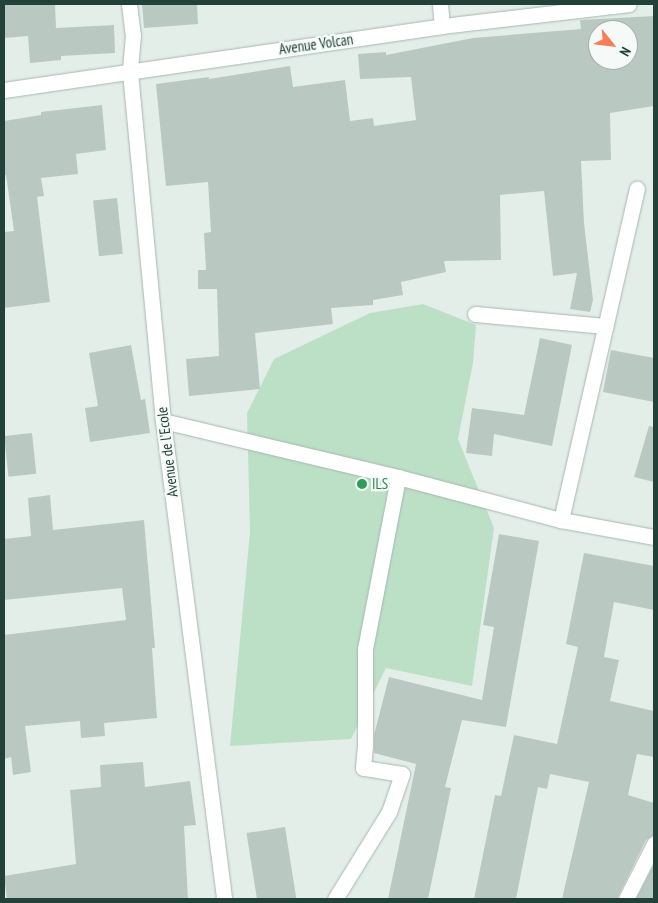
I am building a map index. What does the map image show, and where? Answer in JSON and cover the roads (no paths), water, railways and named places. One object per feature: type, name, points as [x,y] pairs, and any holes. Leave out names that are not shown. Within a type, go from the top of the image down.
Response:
[{"type":"street","name":"Avenue de l'Ecole","points":[[129,4],[133,35],[130,72],[163,421],[224,899]]},
{"type":"street","points":[[440,4],[442,26]]},
{"type":"street","name":"Avenue Volcan","points":[[4,90],[442,26],[629,4]]},
{"type":"street","points":[[561,520],[637,189]]},
{"type":"street","points":[[475,314],[605,326]]},
{"type":"street","points":[[163,421],[398,477],[561,520],[654,537]]},
{"type":"street","points":[[335,899],[389,812],[402,774],[363,768],[365,745],[365,649],[398,477]]},
{"type":"street","points":[[626,899],[654,844]]},
{"type":"place","name":"ILS","points":[[362,484]]}]
